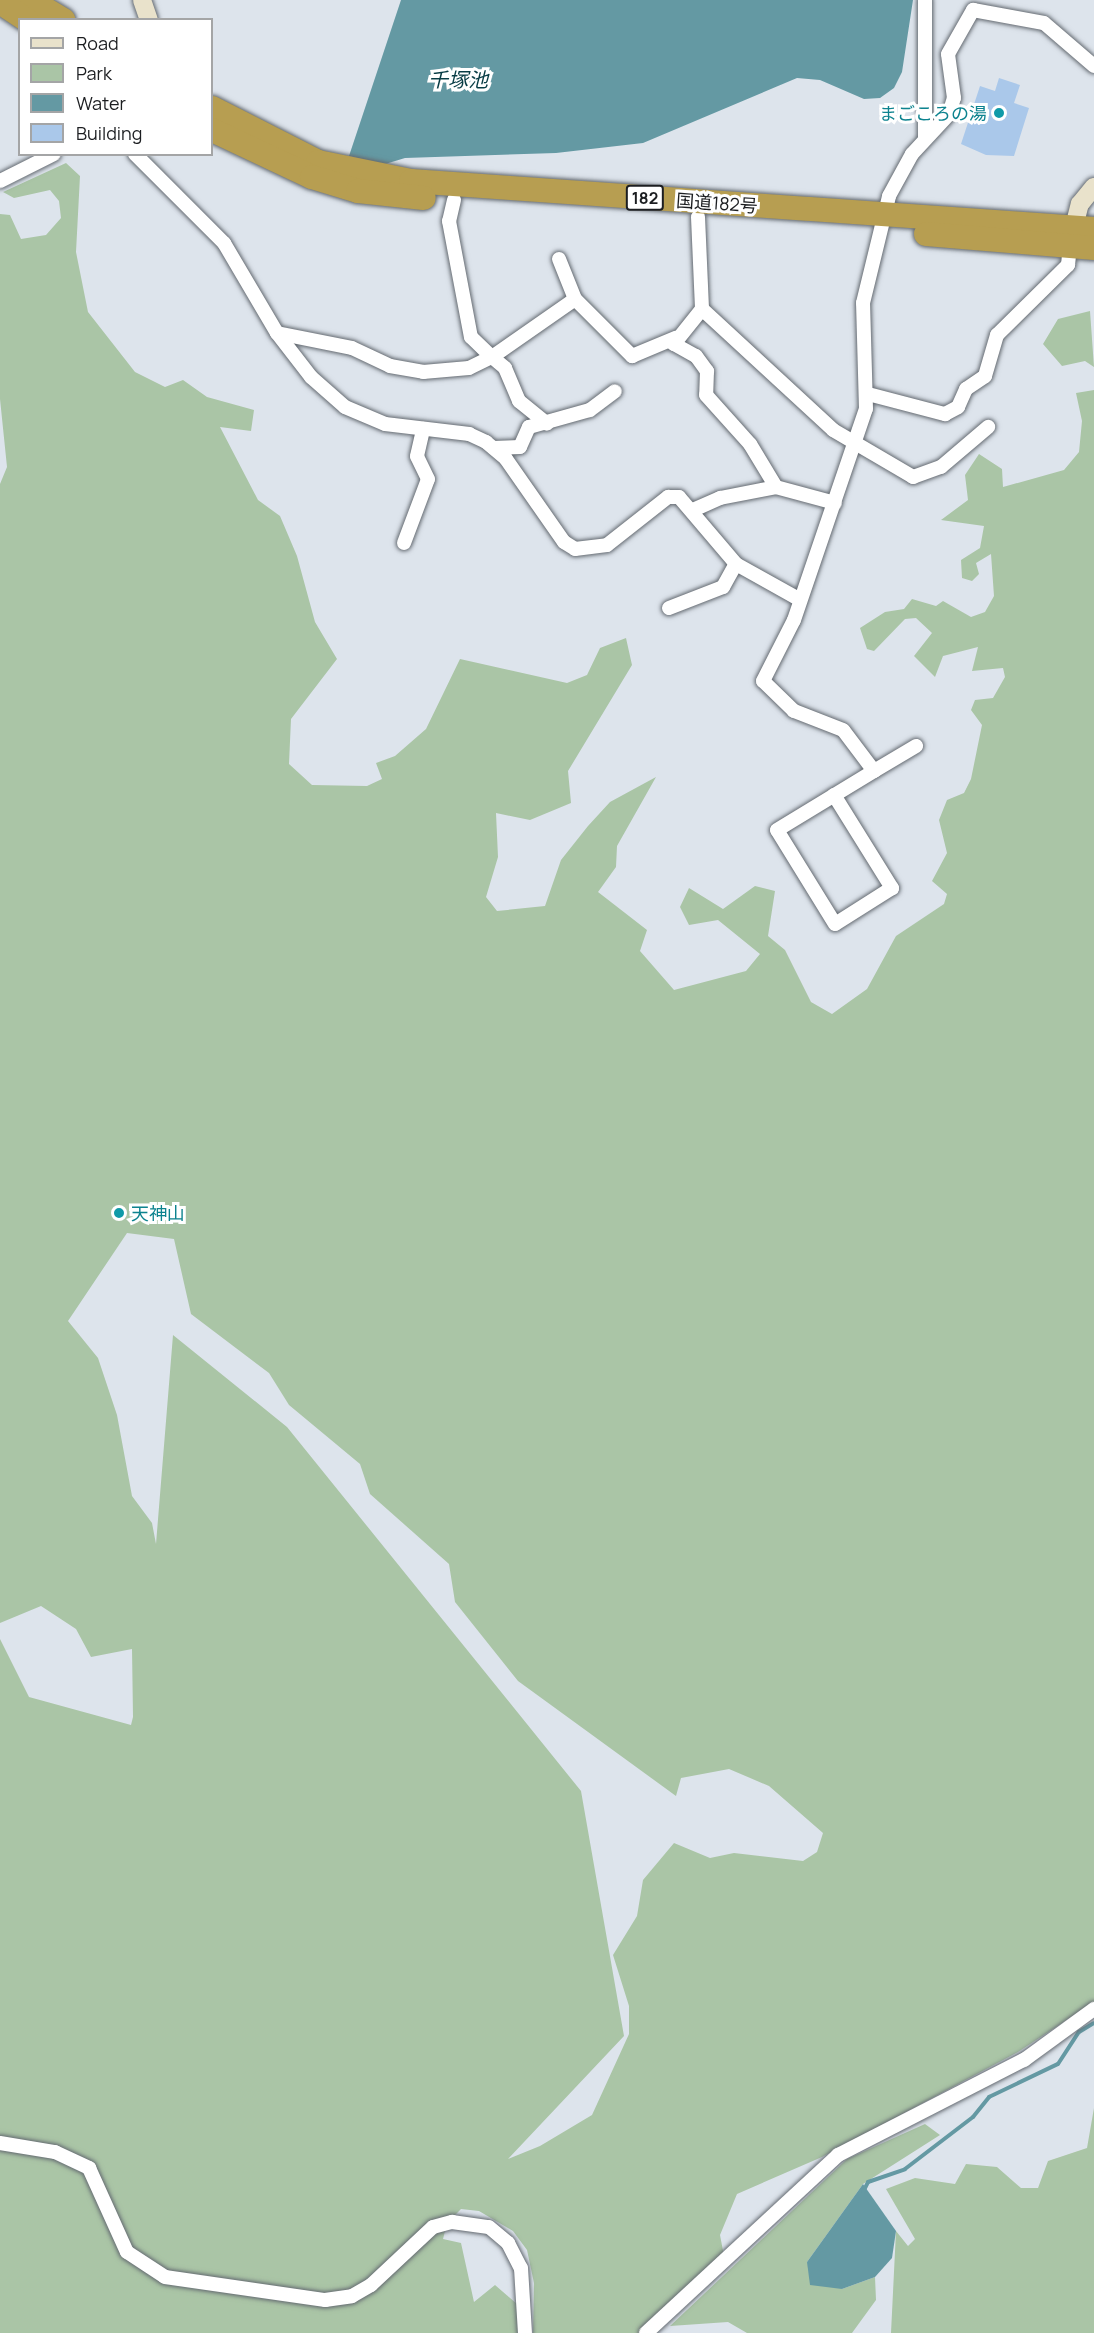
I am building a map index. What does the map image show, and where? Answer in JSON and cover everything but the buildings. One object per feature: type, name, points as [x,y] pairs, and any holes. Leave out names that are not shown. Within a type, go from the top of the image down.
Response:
[{"type":"highway","points":[[30,0],[60,18]]},
{"type":"highway","points":[[0,2],[24,18]]},
{"type":"highway","name":"国道182号","points":[[213,109],[318,162],[361,173],[885,223],[1082,238]]},
{"type":"highway","name":"国道182号","points":[[213,130],[312,177],[358,191],[698,217],[885,223]]},
{"type":"street","points":[[142,0],[148,18]]},
{"type":"street","points":[[925,0],[925,139]]},
{"type":"street","points":[[874,771],[843,730],[811,721],[766,690],[762,681],[794,620],[799,598],[856,441],[868,394],[863,303],[896,179],[925,139],[949,114],[954,98],[948,54],[973,10],[1044,23],[1094,66]]},
{"type":"street","points":[[0,181],[50,156]]},
{"type":"street","points":[[137,156],[224,243],[277,333],[311,377],[345,407],[385,424],[469,434],[494,448],[575,549],[607,546],[668,497],[679,497],[693,510],[736,564],[799,598]]},
{"type":"street","points":[[868,394],[945,414],[957,407],[966,389],[985,376],[996,335],[1068,265],[1082,238],[1094,188]]},
{"type":"street","points":[[454,200],[449,221],[471,337],[505,368],[519,401],[547,424]]},
{"type":"street","points":[[698,217],[702,309],[816,416],[913,477],[941,468],[988,427]]},
{"type":"street","points":[[559,259],[575,299],[632,356],[675,338],[702,309]]},
{"type":"street","points":[[277,333],[352,348],[390,366],[423,372],[469,368],[492,357],[575,299]]},
{"type":"street","points":[[675,338],[678,349],[696,356],[707,371],[706,395],[750,444],[777,488]]},
{"type":"street","points":[[494,448],[520,447],[529,427],[547,424],[590,410],[615,391]]},
{"type":"street","points":[[404,543],[428,479],[417,456],[423,429]]},
{"type":"street","points":[[693,510],[720,498],[777,488],[835,503]]},
{"type":"street","points":[[669,608],[723,588],[736,564]]},
{"type":"street","points":[[834,795],[892,888],[835,924],[777,830],[834,795],[916,746]]},
{"type":"street","points":[[646,2333],[838,2155],[1023,2060],[1094,2009]]},
{"type":"street","points":[[0,2143],[55,2152],[89,2168],[127,2252],[165,2277],[325,2300],[352,2296],[371,2285],[408,2245],[434,2227],[452,2222],[489,2227],[507,2242],[521,2268],[525,2333]]},
{"type":"green space","points":[[66,163],[80,176],[76,252],[88,312],[135,372],[165,387],[183,380],[207,397],[254,410],[251,431],[220,427],[258,500],[280,516],[297,556],[315,622],[337,659],[291,719],[289,764],[312,785],[367,786],[382,779],[376,763],[395,756],[426,729],[460,659],[567,683],[587,675],[600,648],[626,638],[632,665],[568,771],[571,803],[530,820],[496,813],[498,857],[486,897],[497,911],[545,906],[561,860],[588,826],[610,802],[656,777],[617,846],[616,867],[598,892],[647,930],[640,951],[674,990],[746,971],[760,954],[718,920],[689,925],[680,907],[689,888],[723,909],[755,886],[775,891],[768,936],[785,950],[811,1002],[832,1014],[867,989],[896,936],[944,904],[947,894],[932,881],[947,853],[939,820],[947,800],[964,793],[971,779],[982,725],[971,710],[975,700],[993,698],[1005,677],[1003,668],[972,671],[978,647],[943,656],[935,677],[914,656],[932,633],[916,618],[905,619],[874,651],[867,649],[860,628],[885,612],[904,609],[912,599],[936,606],[943,601],[971,617],[985,612],[994,596],[991,554],[976,563],[979,574],[972,581],[962,578],[961,560],[980,548],[984,526],[941,520],[968,500],[965,475],[979,454],[1002,469],[1003,487],[1064,470],[1079,452],[1082,421],[1076,393],[1094,390],[1094,2002],[1018,2052],[822,2157],[737,2194],[720,2235],[724,2256],[645,2333],[533,2333],[534,2283],[527,2250],[513,2231],[479,2211],[461,2209],[447,2223],[443,2239],[461,2243],[474,2302],[495,2285],[517,2304],[518,2333],[0,2333],[0,1639],[29,1697],[131,1725],[133,1717],[132,1649],[91,1657],[76,1629],[41,1606],[0,1623],[0,484],[7,467],[0,399],[0,214],[10,215],[21,239],[46,235],[61,218],[59,201],[50,190],[14,198],[3,192]],"holes":[[[127,1233],[174,1239],[191,1314],[269,1373],[289,1405],[360,1464],[370,1494],[449,1564],[455,1602],[518,1681],[676,1796],[681,1778],[729,1769],[769,1786],[823,1833],[817,1852],[803,1861],[734,1853],[710,1858],[674,1843],[643,1880],[637,1916],[613,1955],[629,2006],[629,2034],[592,2115],[540,2146],[508,2159],[624,2036],[581,1791],[287,1427],[173,1335],[156,1544],[152,1523],[132,1496],[117,1415],[98,1358],[68,1321]]]},
{"type":"green space","points":[[1090,311],[1094,367],[1085,361],[1062,366],[1043,344],[1058,319]]},
{"type":"green space","points":[[1094,2108],[1094,2333],[891,2333],[896,2231],[908,2246],[915,2239],[886,2189],[915,2178],[955,2184],[966,2164],[997,2167],[1021,2188],[1038,2188],[1048,2161],[1087,2148]]},
{"type":"green space","points":[[925,2124],[940,2135],[863,2184],[807,2262],[842,2289],[875,2277],[876,2300],[852,2333],[747,2333],[728,2322],[670,2326],[847,2159]]},
{"type":"water","name":"千塚池","points":[[401,0],[913,0],[902,72],[894,88],[880,98],[864,99],[820,80],[797,78],[643,143],[556,153],[405,158],[382,165],[349,156]]},
{"type":"water","points":[[863,2184],[896,2231],[892,2258],[875,2277],[842,2289],[810,2285],[807,2262]]},
{"type":"waterway","points":[[863,2192],[868,2182],[905,2169],[973,2117],[989,2097],[1058,2064],[1079,2032],[1094,2023]]},
{"type":"place","name":"まごころの湯","points":[[999,113]]},
{"type":"place","name":"天神山","points":[[119,1213]]}]
